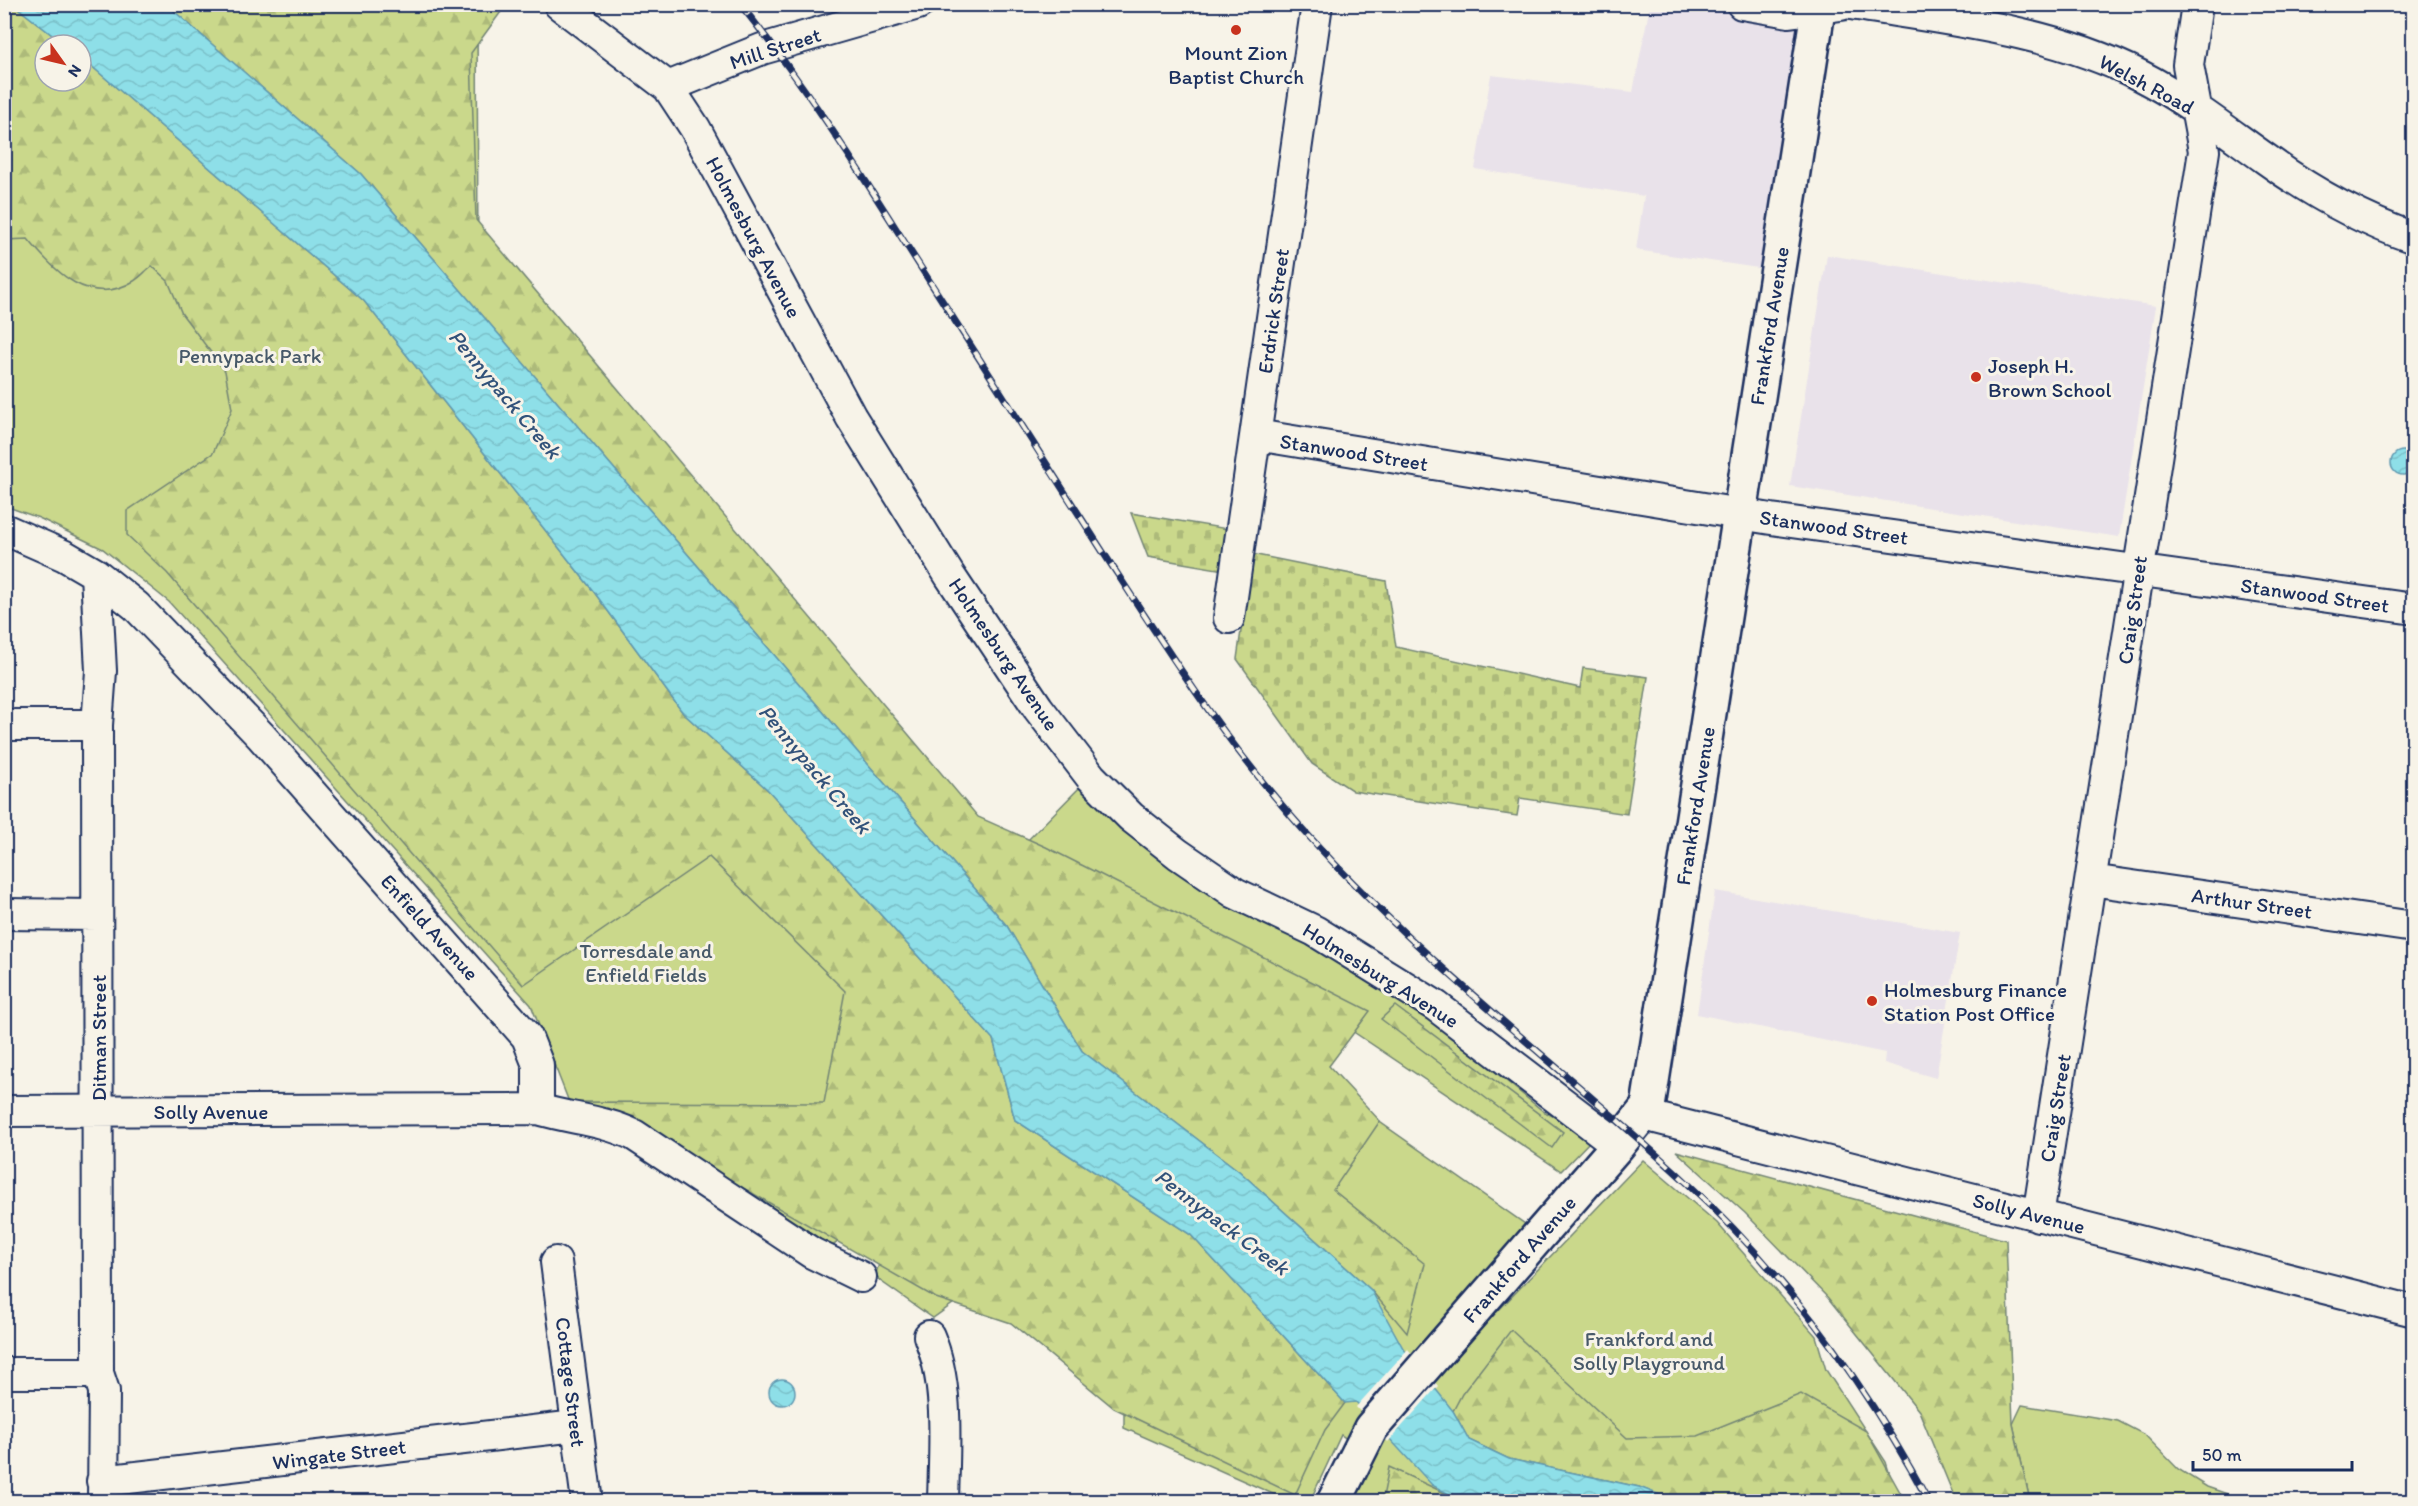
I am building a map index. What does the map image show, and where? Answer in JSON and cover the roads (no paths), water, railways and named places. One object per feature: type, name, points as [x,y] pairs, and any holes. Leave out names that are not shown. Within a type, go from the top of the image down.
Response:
[{"type":"main road","name":"Frankford Avenue","points":[[1334,1502],[1371,1428],[1618,1145],[1648,1107],[1740,514],[1834,5]]},
{"type":"street","name":"Holmesburg Avenue","points":[[559,4],[668,87],[695,128],[851,417],[950,576],[1038,708],[1091,777],[1131,817],[1178,854],[1235,893],[1315,931],[1436,1006],[1618,1145]]},
{"type":"street","name":"Mill Street","points":[[668,87],[762,49],[918,4]]},
{"type":"street","name":"Erdrick Street","points":[[1229,618],[1317,4]]},
{"type":"street","name":"Welsh Road","points":[[1742,4],[1789,12],[1834,5],[1992,27],[2066,45],[2125,68],[2196,109],[2268,160],[2345,207],[2412,229]]},
{"type":"street","name":"Craig Street","points":[[2038,1216],[2204,151],[2188,65],[2197,4]]},
{"type":"street","name":"Stanwood Street","points":[[1256,435],[1740,514],[2414,609]]},
{"type":"street","name":"Enfield Avenue","points":[[4,529],[65,556],[96,574],[136,606],[261,736],[527,1037],[538,1065],[538,1109]]},
{"type":"street","name":"Ditman Street","points":[[96,574],[101,671],[97,725],[98,1373],[104,1391],[103,1491]]},
{"type":"street","points":[[4,725],[97,725]]},
{"type":"street","name":"Arthur Street","points":[[2091,880],[2414,927]]},
{"type":"street","points":[[4,914],[98,915]]},
{"type":"street","name":"Solly Avenue","points":[[4,1111],[538,1109]]},
{"type":"street","points":[[538,1109],[569,1119],[603,1122],[634,1135],[812,1252],[861,1277]]},
{"type":"street","name":"Solly Avenue","points":[[1644,1114],[2414,1311]]},
{"type":"street","name":"Cottage Street","points":[[556,1262],[587,1502]]},
{"type":"street","points":[[929,1336],[938,1356],[944,1427],[943,1502]]},
{"type":"street","points":[[4,1373],[98,1373]]},
{"type":"street","name":"Wingate Street","points":[[103,1491],[576,1426]]},
{"type":"water","name":"Pennypack Creek","points":[[14,5],[167,5],[361,174],[1007,926],[1082,1051],[1239,1171],[1371,1290],[1403,1348],[1453,1411],[1469,1440],[1509,1459],[1639,1487],[1676,1501],[1462,1501],[1432,1485],[1356,1402],[1345,1403],[1191,1235],[1015,1120],[993,1039],[768,790],[683,713],[594,592],[364,301],[93,67],[93,33],[50,33]]},
{"type":"water","points":[[2403,451],[2411,455],[2415,463],[2411,471],[2403,475],[2395,471],[2391,463],[2395,455]]},
{"type":"water","points":[[782,1379],[791,1383],[795,1392],[791,1401],[782,1405],[773,1401],[769,1392],[773,1383]]},
{"type":"railway","points":[[740,4],[783,60],[843,146],[1144,615],[1251,768],[1321,850],[1370,900],[1473,995],[1632,1133],[1721,1215],[1789,1291],[1850,1372],[1878,1414],[1929,1502]]},
{"type":"place","name":"Mount Zion Baptist Church","points":[[1236,30]]},
{"type":"place","name":"Joseph H. Brown School","points":[[1976,377]]},
{"type":"place","name":"Holmesburg Finance Station Post Office","points":[[1872,1001]]},
{"type":"park label","name":"Pennypack Park","points":[[250,355]]},
{"type":"park label","name":"Torresdale and Enfield Fields","points":[[646,962]]},
{"type":"park label","name":"Frankford and Solly Playground","points":[[1649,1350]]}]
